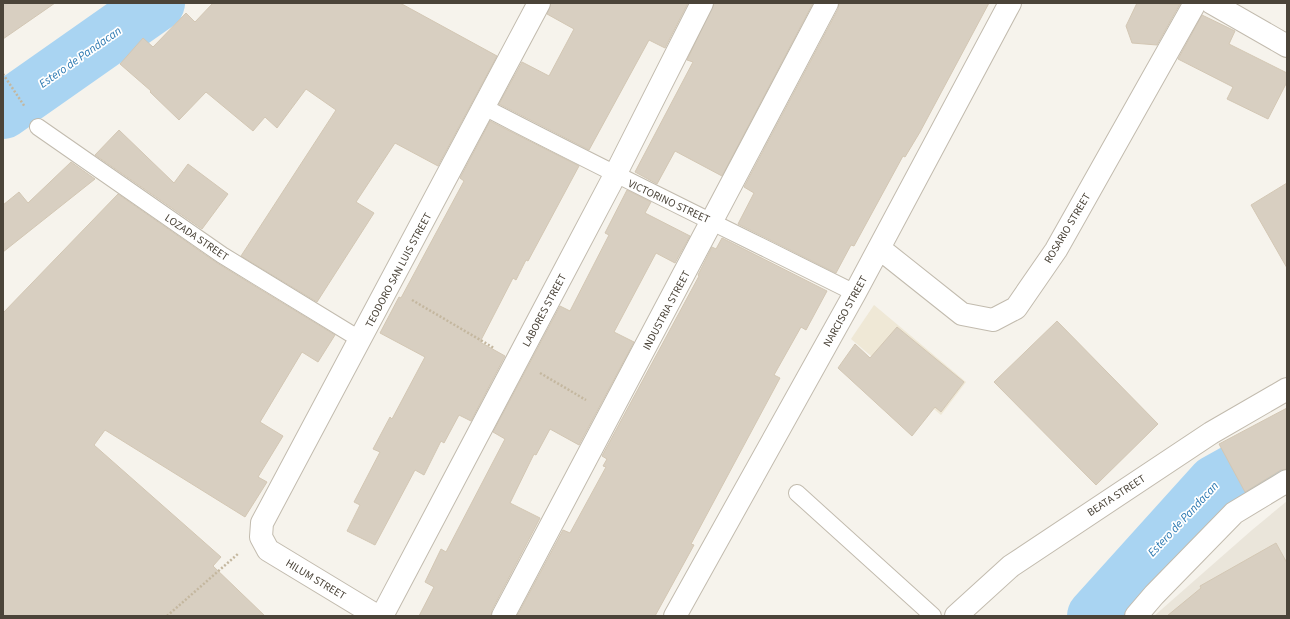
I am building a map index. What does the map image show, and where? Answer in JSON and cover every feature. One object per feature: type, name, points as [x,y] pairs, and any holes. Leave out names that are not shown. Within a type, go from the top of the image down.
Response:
[{"type":"street","name":"TEODORO SAN LUIS STREET","points":[[261,537],[262,523],[361,340],[539,3]]},
{"type":"street","name":"LABORES STREET","points":[[382,616],[615,175],[702,3]]},
{"type":"street","name":"INDUSTRIA STREET","points":[[503,616],[828,3]]},
{"type":"street","name":"NARCISO STREET","points":[[675,616],[855,293],[1010,3]]},
{"type":"street","name":"ROSARIO STREET","points":[[879,248],[962,314],[993,320],[1016,308],[1056,250],[1195,3]]},
{"type":"street","points":[[1212,3],[1287,46]]},
{"type":"street","name":"BEATA STREET","points":[[956,616],[1017,562],[1211,433],[1287,389]]},
{"type":"street","points":[[1136,616],[1154,595],[1234,513],[1285,488]]},
{"type":"street","name":"HILUM STREET","points":[[261,537],[268,550],[377,616]]},
{"type":"lane","name":"VICTORINO STREET","points":[[484,107],[615,175],[855,293]]},
{"type":"lane","name":"LOZADA STREET","points":[[38,127],[222,255],[361,340]]},
{"type":"lane","points":[[797,493],[933,616]]},
{"type":"path","points":[[3,74],[38,127]]},
{"type":"path","points":[[167,616],[236,556],[261,537]]},
{"type":"shaded area","points":[[874,305],[966,382],[941,415],[851,339]]},
{"type":"shaded area","points":[[1287,501],[1287,616],[1154,616],[1252,530]]},
{"type":"building","points":[[3,3],[55,3],[3,39]]},
{"type":"building","points":[[213,3],[400,3],[497,56],[438,166],[395,143],[356,202],[374,213],[317,302],[241,256],[336,110],[306,89],[277,128],[265,117],[253,131],[206,92],[179,120],[150,92],[151,91],[120,64],[143,38],[153,47],[186,13],[195,22]]},
{"type":"building","points":[[551,3],[688,3],[665,48],[649,40],[589,150],[499,104],[522,62],[549,76],[574,29],[547,14]]},
{"type":"building","points":[[714,3],[813,3],[722,176],[675,151],[657,184],[635,172],[693,62],[687,60]]},
{"type":"building","points":[[839,3],[989,3],[920,132],[905,157],[903,156],[854,246],[851,245],[836,273],[738,224],[754,193],[744,187],[838,9]]},
{"type":"building","points":[[1137,3],[1180,4],[1157,45],[1132,43],[1126,26]]},
{"type":"building","points":[[1202,15],[1235,31],[1229,44],[1287,73],[1287,82],[1268,119],[1227,99],[1233,87],[1178,59]]},
{"type":"building","points":[[490,121],[579,166],[528,261],[526,260],[516,280],[513,278],[480,342],[505,356],[471,421],[459,415],[444,443],[441,441],[424,475],[415,470],[375,545],[347,531],[360,505],[354,502],[380,452],[373,449],[390,417],[392,419],[425,357],[380,333],[399,297],[401,298],[464,181],[460,178]]},
{"type":"building","points":[[119,130],[174,183],[188,164],[228,194],[202,229],[95,155]]},
{"type":"building","points":[[71,162],[95,179],[3,252],[3,205],[19,192],[28,203]]},
{"type":"building","points":[[1287,183],[1287,268],[1251,205]]},
{"type":"building","points":[[627,190],[651,202],[645,213],[690,236],[675,263],[656,253],[614,332],[634,342],[579,445],[550,429],[536,455],[534,454],[510,503],[540,518],[492,610],[491,616],[419,616],[434,587],[425,582],[441,549],[446,552],[505,439],[493,432],[560,306],[570,311],[609,235],[605,233]]},
{"type":"building","points":[[118,194],[217,263],[335,335],[318,362],[302,352],[260,422],[283,436],[258,477],[267,482],[245,517],[105,430],[94,445],[221,557],[213,566],[265,616],[3,616],[3,313]]},
{"type":"building","points":[[722,238],[827,291],[806,330],[801,327],[774,375],[780,378],[691,544],[694,545],[655,616],[517,616],[563,530],[570,533],[606,467],[603,466],[607,459],[602,456],[699,276],[698,275],[712,247],[716,249]]},
{"type":"building","points":[[1057,321],[1158,424],[1096,485],[994,382]]},
{"type":"building","points":[[897,327],[964,382],[941,412],[935,407],[912,436],[838,368],[855,344],[870,358]]},
{"type":"building","points":[[1287,408],[1287,469],[1281,470],[1245,492],[1219,444]]},
{"type":"building","points":[[1276,543],[1287,563],[1287,616],[1167,616],[1201,588],[1200,586]]},
{"type":"waterway","name":"Estero de Pandacan","points":[[3,111],[157,3]]},
{"type":"waterway","name":"Estero de Pandacan","points":[[1095,616],[1215,483],[1287,443]]}]
